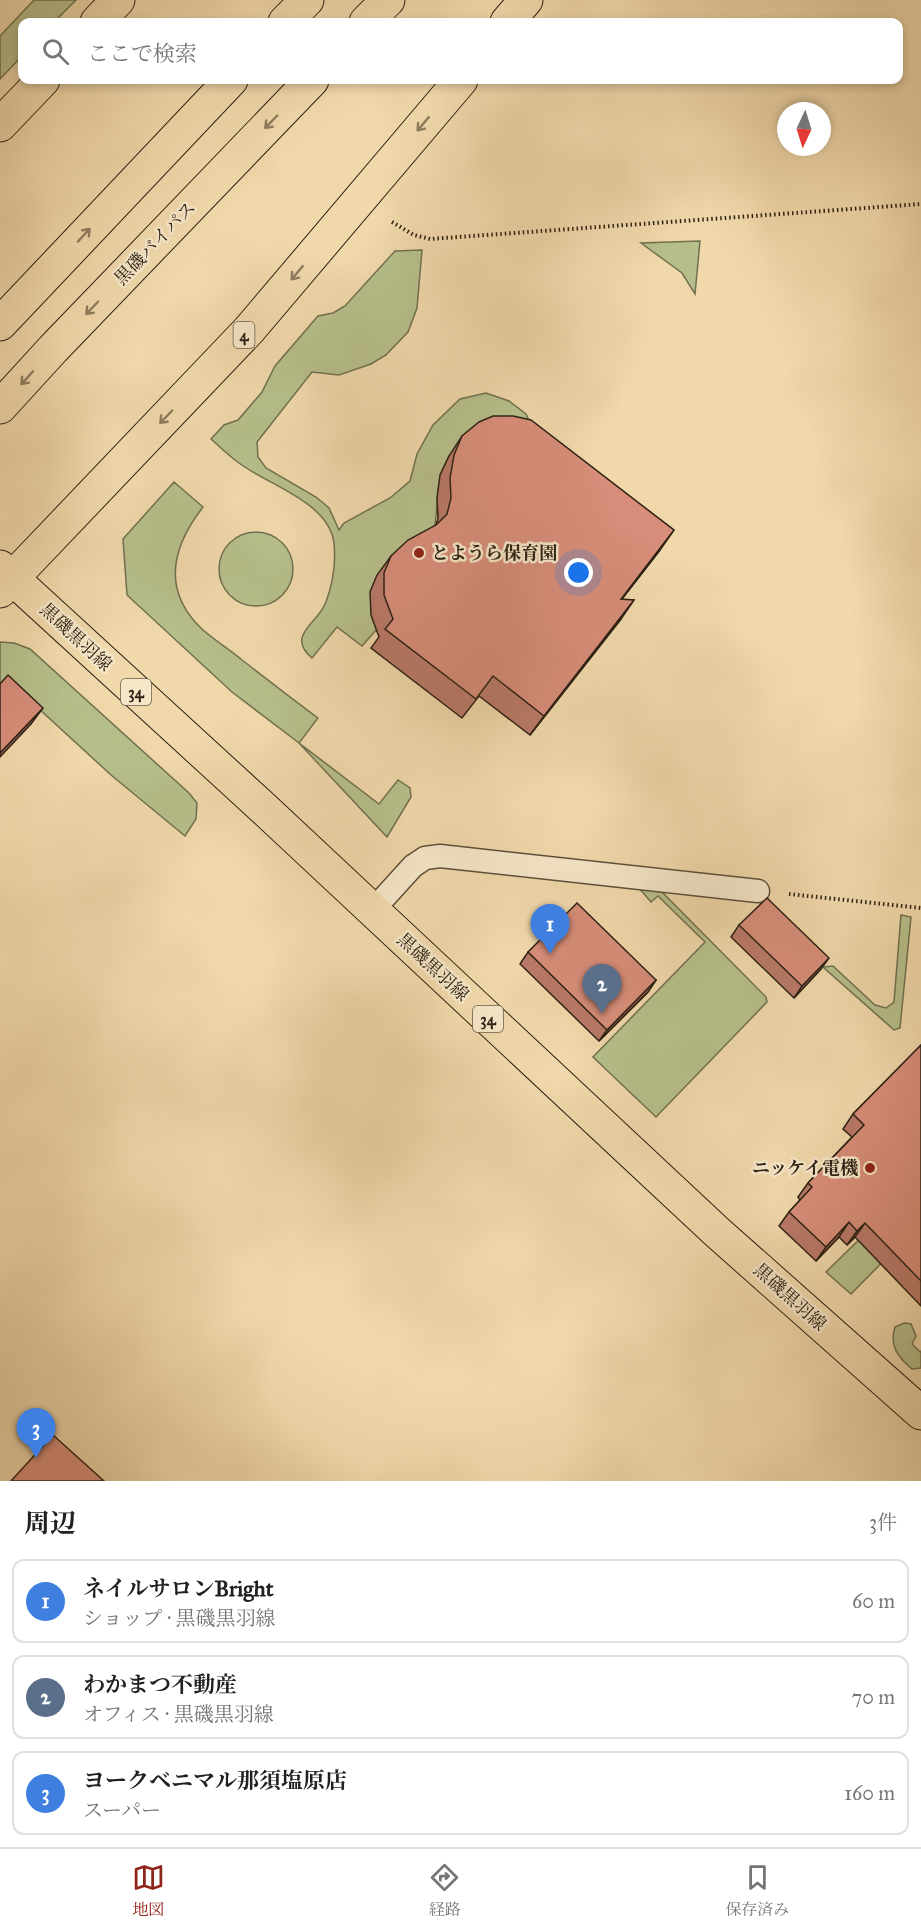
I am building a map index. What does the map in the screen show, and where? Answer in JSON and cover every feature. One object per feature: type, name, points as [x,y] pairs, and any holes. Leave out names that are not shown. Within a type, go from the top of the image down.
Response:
[{"type":"main road","points":[[101,18],[118,0]]},
{"type":"main road","points":[[289,18],[307,0]]},
{"type":"main road","points":[[370,18],[388,0]]},
{"type":"main road","points":[[510,18],[526,0]]},
{"type":"main road","points":[[0,125],[39,84]]},
{"type":"main road","points":[[8,316],[227,84]]},
{"type":"main road","name":"黒磯バイパス","points":[[0,407],[308,84]]},
{"type":"main road","name":"4","points":[[4,579],[249,330],[457,84]]},
{"type":"main road","name":"黒磯黒羽線","points":[[4,579],[373,910],[717,1232],[921,1413]]},
{"type":"lane","points":[[373,910],[413,866],[424,858],[440,856],[758,891]]},
{"type":"path","points":[[362,196],[400,229],[430,239],[921,204]]},
{"type":"path","points":[[758,891],[921,908]]},
{"type":"green space","points":[[34,0],[76,0],[58,18],[18,18],[18,60],[0,79],[0,36]]},
{"type":"green space","points":[[700,241],[695,294],[682,273],[641,243]]},
{"type":"green space","points":[[422,250],[417,308],[408,332],[386,355],[371,364],[339,375],[312,372],[257,442],[258,457],[266,468],[316,497],[329,508],[339,530],[344,523],[390,498],[410,481],[417,454],[433,425],[460,399],[486,393],[509,401],[526,414],[533,429],[449,456],[442,469],[433,534],[376,630],[362,646],[337,627],[312,658],[302,642],[306,629],[326,602],[330,588],[335,550],[330,529],[309,505],[239,463],[211,439],[224,425],[238,420],[262,392],[275,366],[318,316],[333,313],[345,306],[395,251]]},
{"type":"green space","points":[[174,482],[203,507],[192,522],[178,553],[176,584],[180,599],[202,629],[318,718],[299,743],[232,692],[127,595],[123,539]]},
{"type":"green space","points":[[256,532],[277,538],[287,548],[293,569],[287,590],[277,600],[256,606],[235,600],[225,590],[219,569],[225,548],[235,538]]},
{"type":"green space","points":[[0,642],[14,643],[30,649],[189,793],[197,803],[196,819],[185,836],[111,775],[13,685],[0,684]]},
{"type":"green space","points":[[299,743],[379,804],[398,780],[410,788],[411,797],[387,837]]},
{"type":"green space","points":[[639,888],[662,892],[766,997],[767,1002],[656,1117],[593,1057],[705,942],[658,896],[651,902]]},
{"type":"green space","points":[[901,915],[911,917],[900,1028],[894,1030],[823,967],[833,966],[875,1005],[886,1008],[894,1002]]},
{"type":"green space","points":[[919,1181],[921,1223],[851,1294],[826,1272]]},
{"type":"green space","points":[[904,1323],[911,1324],[916,1336],[912,1344],[921,1351],[921,1368],[912,1369],[896,1351],[893,1340],[895,1327]]},
{"type":"building","points":[[493,416],[513,416],[531,420],[674,530],[621,599],[634,600],[544,716],[493,676],[476,699],[385,629],[393,619],[384,595],[384,573],[391,556],[408,540],[436,525],[447,514],[451,498],[450,478],[454,455],[462,436],[479,422]]},
{"type":"building","points":[[8,675],[43,708],[0,753],[0,684]]},
{"type":"building","points":[[767,898],[829,958],[802,986],[739,925]]},
{"type":"building","points":[[577,903],[656,980],[607,1030],[528,952]]},
{"type":"building","points":[[921,1045],[921,1281],[865,1223],[857,1231],[849,1222],[826,1247],[789,1212],[812,1187],[808,1183],[864,1125],[853,1114]]},
{"type":"building","points":[[53,1435],[104,1481],[11,1481]]},
{"type":"place","name":"とようら保育園","points":[[419,553]]},
{"type":"place","name":"ネイルサロンBright","points":[[550,954]]},
{"type":"place","name":"わかまつ不動産","points":[[602,1014]]},
{"type":"place","name":"ニッケイ電機","points":[[870,1168]]},
{"type":"place","name":"ヨークベニマル那須塩原店","points":[[36,1458]]}]
